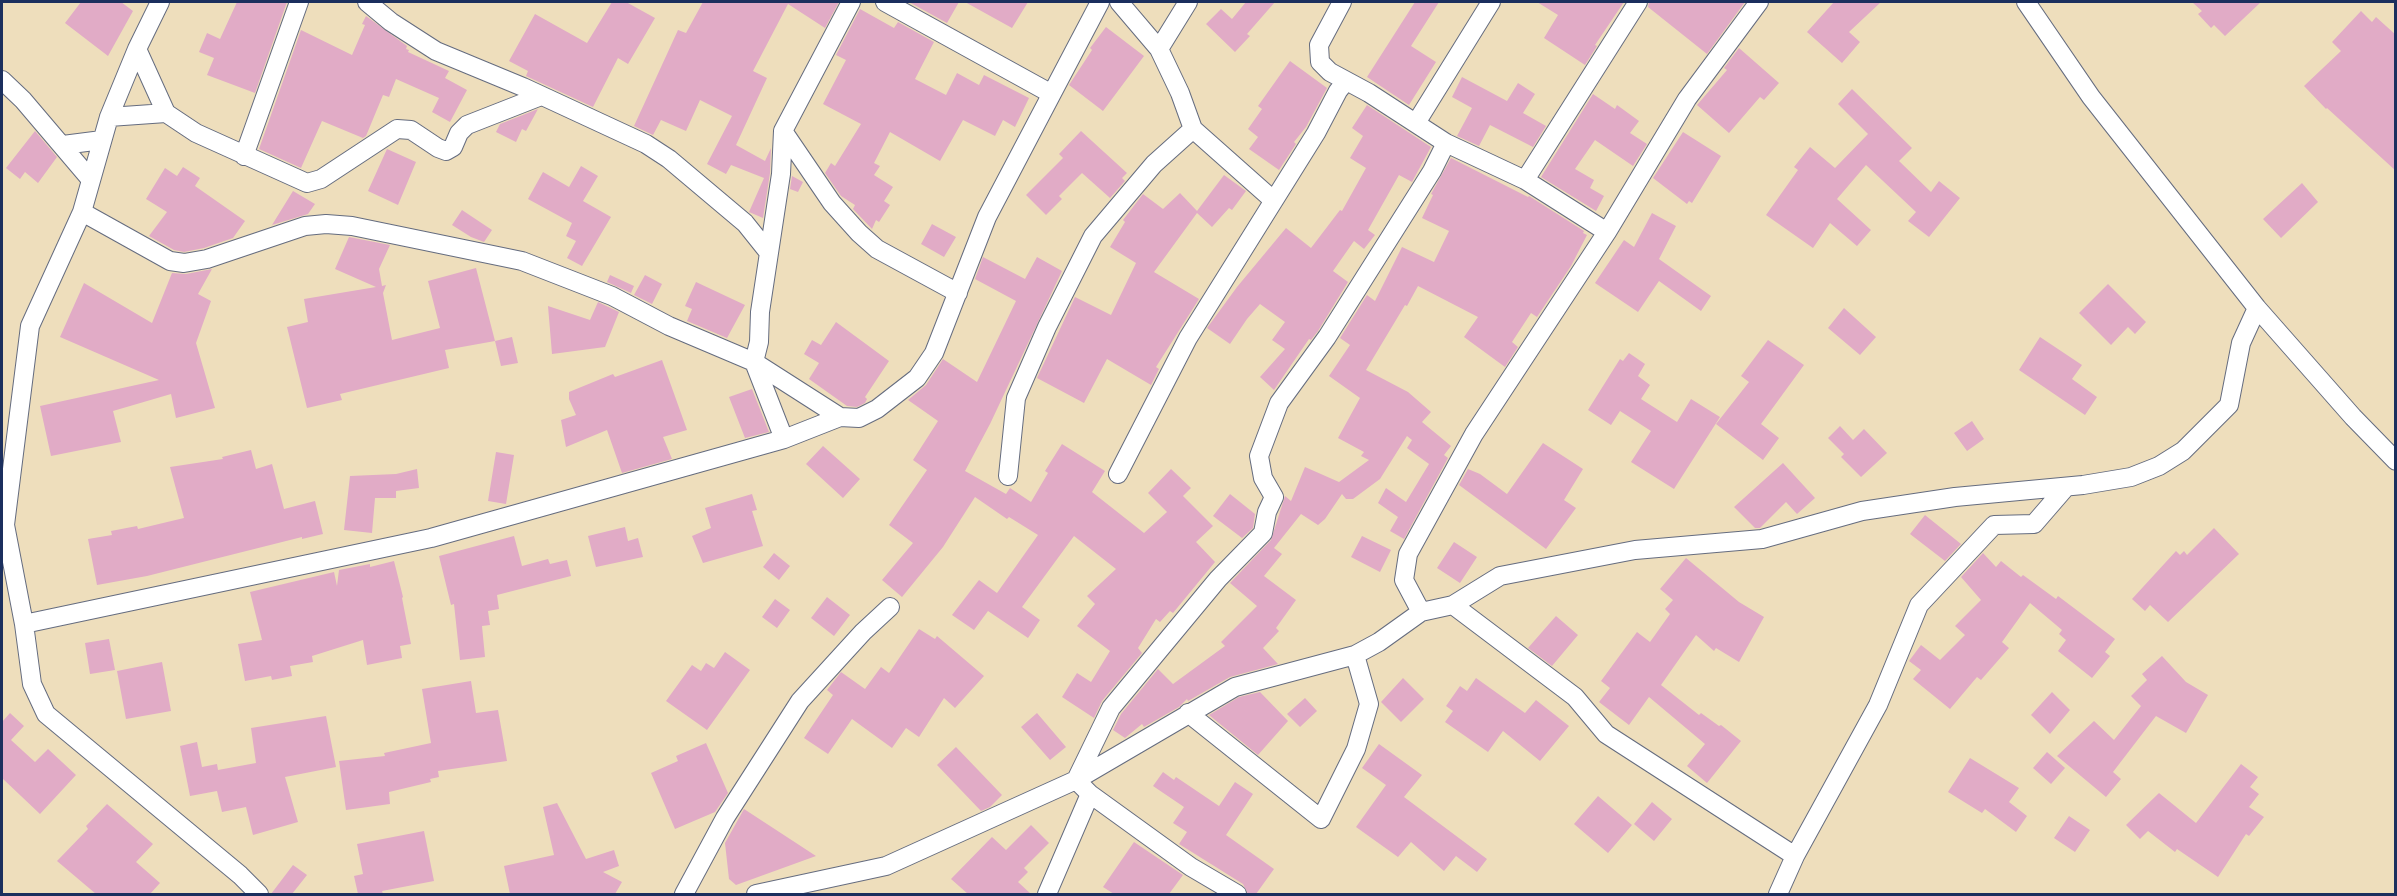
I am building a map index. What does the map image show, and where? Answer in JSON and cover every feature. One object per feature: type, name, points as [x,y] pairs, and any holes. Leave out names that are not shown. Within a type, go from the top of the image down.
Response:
[{"type":"street","points":[[160,2],[137,49],[109,117],[82,212],[30,326],[4,524],[24,624],[32,684],[46,714],[240,874],[260,894]]},
{"type":"street","points":[[244,156],[299,2]]},
{"type":"street","points":[[367,2],[436,51],[646,144],[669,159],[745,223],[769,253]]},
{"type":"street","points":[[784,439],[754,362],[759,342],[760,312],[781,174],[783,131],[851,2]]},
{"type":"street","points":[[885,2],[1050,93]]},
{"type":"street","points":[[24,624],[431,538],[784,439],[840,417],[859,418],[868,414],[917,378],[934,353],[987,217],[1050,93],[1100,2]]},
{"type":"street","points":[[1119,2],[1158,48],[1180,93],[1192,129],[1273,200]]},
{"type":"street","points":[[1158,48],[1188,2]]},
{"type":"street","points":[[1342,2],[1319,45],[1320,62],[1330,72],[1446,143],[1525,180],[1607,232]]},
{"type":"street","points":[[1416,123],[1491,2]]},
{"type":"street","points":[[1525,180],[1638,2]]},
{"type":"street","points":[[1421,612],[1404,580],[1408,554],[1474,434],[1607,232],[1687,99],[1759,2]]},
{"type":"street","points":[[2026,2],[2091,97],[2257,308],[2353,417],[2396,461]]},
{"type":"street","points":[[137,49],[166,113],[196,133],[307,183],[321,179],[397,129],[411,130],[446,151],[453,147],[459,133],[467,124],[541,96]]},
{"type":"street","points":[[2,80],[23,100],[91,180]]},
{"type":"street","points":[[1118,474],[1188,338],[1346,81]]},
{"type":"street","points":[[109,117],[166,113]]},
{"type":"street","points":[[1008,476],[1016,398],[1047,327],[1093,236],[1154,164],[1192,129]]},
{"type":"street","points":[[783,131],[832,203],[859,233],[878,249],[958,293]]},
{"type":"street","points":[[63,145],[102,140]]},
{"type":"street","points":[[1076,780],[1111,708],[1218,579],[1263,533],[1266,512],[1274,497],[1263,478],[1259,456],[1279,403],[1327,337],[1432,171],[1446,143]]},
{"type":"street","points":[[82,212],[170,261],[183,263],[207,259],[305,226],[326,224],[352,226],[522,261],[612,296],[669,326],[754,362],[840,417]]},
{"type":"street","points":[[756,894],[886,866],[1076,780],[1234,687],[1355,655],[1379,642],[1421,612],[1453,605],[1500,576],[1635,550],[1762,539],[1862,511],[1955,497],[2066,487],[2131,477],[2159,466],[2182,451],[2229,405],[2241,343],[2257,308]]},
{"type":"street","points":[[1778,894],[1795,856],[1878,705],[1919,605],[1994,525],[2034,524],[2066,487]]},
{"type":"street","points":[[1453,605],[1575,697],[1606,734],[1795,856]]},
{"type":"street","points":[[684,894],[725,818],[800,701],[890,607]]},
{"type":"street","points":[[1188,713],[1321,819],[1356,748],[1369,704],[1355,655]]},
{"type":"street","points":[[1076,780],[1090,794],[1191,867],[1237,894]]},
{"type":"street","points":[[1047,894],[1090,794]]},
{"type":"building","points":[[81,2],[121,2],[133,11],[108,56],[65,23]]},
{"type":"building","points":[[237,2],[287,2],[255,93],[207,75],[214,58],[199,52],[207,33],[220,39]]},
{"type":"building","points":[[612,2],[626,2],[655,18],[628,64],[618,58],[593,107],[526,76],[528,71],[509,61],[535,14],[587,43]]},
{"type":"building","points":[[703,2],[839,2],[825,28],[788,4],[753,71],[767,78],[736,145],[765,161],[771,148],[770,173],[763,218],[749,212],[764,178],[731,165],[726,174],[707,164],[732,116],[700,100],[686,131],[661,120],[653,135],[634,126],[678,30],[686,33]]},
{"type":"building","points":[[909,2],[959,2],[947,23]]},
{"type":"building","points":[[965,2],[1028,2],[1012,28]]},
{"type":"building","points":[[1246,2],[1275,2],[1247,34],[1250,36],[1235,52],[1206,24],[1221,9],[1232,19]]},
{"type":"building","points":[[1415,2],[1439,2],[1411,46],[1436,62],[1409,105],[1367,77]]},
{"type":"building","points":[[1537,2],[1624,2],[1595,45],[1597,46],[1585,65],[1544,38],[1558,15]]},
{"type":"building","points":[[1649,2],[1745,2],[1707,54],[1648,7]]},
{"type":"building","points":[[1834,2],[1881,2],[1849,32],[1860,42],[1842,63],[1807,32]]},
{"type":"building","points":[[2192,2],[2261,2],[2225,36],[2214,25],[2211,28],[2198,14],[2202,11]]},
{"type":"building","points":[[860,9],[894,28],[898,22],[934,42],[915,79],[946,95],[957,73],[979,85],[984,75],[1029,98],[1015,127],[1003,120],[995,136],[963,120],[940,161],[890,132],[874,163],[880,166],[874,175],[893,187],[884,201],[890,205],[879,222],[876,220],[872,229],[853,209],[855,205],[841,196],[825,173],[831,163],[835,166],[861,124],[823,104],[846,60],[836,55]]},
{"type":"building","points":[[2361,11],[2372,22],[2376,17],[2396,35],[2396,171],[2326,109],[2304,86],[2341,51],[2332,42]]},
{"type":"building","points":[[366,16],[407,46],[408,52],[449,71],[445,78],[467,90],[450,122],[432,112],[439,98],[396,79],[389,97],[383,95],[366,136],[363,138],[322,121],[301,168],[259,149],[301,30],[352,55],[365,25],[362,24]]},
{"type":"building","points":[[1106,27],[1144,56],[1103,111],[1069,85],[1092,50],[1090,48]]},
{"type":"building","points":[[1739,48],[1779,83],[1764,100],[1760,97],[1729,133],[1697,105],[1727,70],[1724,68]]},
{"type":"building","points":[[1290,61],[1327,88],[1279,170],[1249,149],[1258,137],[1248,129],[1262,109],[1258,106]]},
{"type":"building","points":[[1462,77],[1507,101],[1518,83],[1535,94],[1523,113],[1546,126],[1533,147],[1490,125],[1479,146],[1457,136],[1472,108],[1452,97]]},
{"type":"building","points":[[1852,89],[1912,148],[1899,161],[1931,192],[1939,181],[1960,198],[1929,237],[1908,221],[1916,212],[1866,165],[1837,199],[1871,230],[1857,246],[1830,223],[1813,248],[1766,215],[1798,170],[1794,167],[1810,147],[1835,168],[1868,134],[1838,104]]},
{"type":"building","points":[[1593,94],[1615,109],[1617,105],[1639,121],[1630,133],[1647,144],[1633,166],[1595,140],[1575,169],[1594,180],[1590,188],[1604,196],[1596,211],[1541,177]]},
{"type":"building","points":[[1367,105],[1431,147],[1412,182],[1399,175],[1368,230],[1375,235],[1364,249],[1354,241],[1333,271],[1348,282],[1318,331],[1311,340],[1309,339],[1274,390],[1260,377],[1285,349],[1272,340],[1285,322],[1260,304],[1230,344],[1207,328],[1237,287],[1286,228],[1311,248],[1340,210],[1342,211],[1366,168],[1350,158],[1363,136],[1352,128]]},
{"type":"building","points":[[538,109],[526,131],[522,129],[516,142],[496,132],[500,124]]},
{"type":"building","points":[[35,131],[57,157],[38,183],[25,172],[20,179],[6,168]]},
{"type":"building","points":[[1081,131],[1127,173],[1122,178],[1125,181],[1110,198],[1082,173],[1059,196],[1062,199],[1046,215],[1026,195],[1063,158],[1059,154]]},
{"type":"building","points":[[1683,132],[1721,156],[1692,203],[1689,201],[1687,204],[1653,178]]},
{"type":"building","points":[[387,149],[416,162],[398,205],[368,191]]},
{"type":"building","points":[[1451,158],[1529,196],[1584,231],[1583,233],[1587,235],[1571,266],[1537,317],[1531,313],[1512,342],[1518,347],[1505,367],[1464,337],[1478,317],[1418,286],[1366,370],[1408,392],[1431,412],[1422,422],[1451,446],[1444,455],[1448,458],[1404,539],[1390,531],[1398,517],[1378,503],[1386,488],[1406,502],[1429,464],[1407,448],[1412,440],[1407,436],[1380,479],[1353,499],[1346,499],[1342,494],[1325,519],[1318,525],[1301,514],[1274,548],[1282,554],[1264,576],[1296,600],[1276,628],[1279,631],[1263,648],[1278,664],[1230,677],[1188,701],[1187,699],[1179,707],[1144,727],[1142,724],[1125,738],[1113,730],[1121,714],[1158,669],[1173,684],[1225,646],[1221,642],[1257,606],[1230,583],[1271,540],[1285,496],[1291,501],[1305,467],[1339,482],[1369,460],[1361,456],[1364,452],[1338,438],[1360,398],[1329,376],[1350,345],[1340,338],[1367,295],[1375,301],[1402,247],[1434,262],[1449,231],[1422,218],[1433,195],[1431,194]]},
{"type":"building","points":[[581,166],[598,176],[583,201],[611,217],[582,266],[567,258],[576,241],[566,236],[572,223],[528,199],[543,172],[569,187]]},
{"type":"building","points":[[183,167],[200,178],[195,186],[245,221],[233,238],[184,252],[174,250],[149,236],[167,212],[146,199],[165,168],[177,176]]},
{"type":"building","points":[[1224,175],[1246,191],[1232,210],[1229,208],[1212,227],[1197,213],[1154,272],[1199,299],[1156,367],[1159,369],[1151,385],[1107,359],[1084,403],[1037,378],[1075,297],[1111,315],[1136,263],[1110,247],[1125,222],[1123,220],[1143,194],[1163,209],[1180,193],[1197,211]]},
{"type":"building","points":[[792,176],[803,182],[798,192],[790,189]]},
{"type":"building","points":[[2302,183],[2318,202],[2281,238],[2263,219]]},
{"type":"building","points":[[293,191],[315,204],[308,214],[272,225]]},
{"type":"building","points":[[462,210],[492,230],[484,242],[452,225]]},
{"type":"building","points":[[1652,213],[1676,226],[1659,259],[1711,296],[1701,311],[1659,281],[1638,312],[1595,283],[1624,240],[1634,247]]},
{"type":"building","points":[[932,224],[956,237],[944,257],[921,244]]},
{"type":"building","points":[[349,237],[390,245],[379,269],[382,286],[386,285],[383,293],[392,340],[440,328],[428,281],[476,268],[495,341],[445,350],[449,368],[340,394],[342,400],[307,408],[287,327],[308,322],[304,299],[376,287],[335,269]]},
{"type":"building","points":[[983,257],[1025,279],[1037,257],[1062,271],[990,424],[965,471],[1006,494],[1010,488],[1031,502],[1048,473],[1045,471],[1062,444],[1105,471],[1092,492],[1144,533],[1167,512],[1148,493],[1171,469],[1191,488],[1183,496],[1213,526],[1196,542],[1215,562],[1173,613],[1170,611],[1160,622],[1156,619],[1138,648],[1142,653],[1102,701],[1094,718],[1062,697],[1077,673],[1091,682],[1110,651],[1077,626],[1095,604],[1087,596],[1116,569],[1074,536],[1022,607],[1040,620],[1028,638],[988,611],[974,630],[952,615],[979,580],[997,593],[1038,535],[1009,517],[1007,519],[975,497],[943,547],[902,597],[882,580],[913,543],[889,525],[927,470],[913,460],[938,421],[908,400],[926,385],[943,359],[977,382],[1016,301],[975,279]]},
{"type":"building","points":[[212,269],[198,294],[211,301],[196,343],[215,408],[176,418],[171,394],[113,411],[121,442],[51,456],[40,406],[159,380],[60,337],[84,283],[152,323],[172,273],[186,274]]},
{"type":"building","points":[[610,275],[634,286],[631,293],[607,282]]},
{"type":"building","points":[[645,275],[662,284],[652,304],[634,295]]},
{"type":"building","points":[[696,282],[745,305],[727,338],[687,321],[692,309],[685,306]]},
{"type":"building","points":[[2108,284],[2146,322],[2135,334],[2128,327],[2111,345],[2079,313]]},
{"type":"building","points":[[598,302],[619,312],[605,347],[552,354],[548,306],[590,320]]},
{"type":"building","points":[[1844,308],[1876,337],[1860,355],[1828,328]]},
{"type":"building","points":[[836,322],[889,361],[865,397],[867,399],[865,403],[857,407],[847,406],[809,379],[819,363],[804,354],[812,340],[821,345]]},
{"type":"building","points":[[512,337],[518,363],[501,366],[495,341]]},
{"type":"building","points":[[2040,337],[2082,365],[2072,379],[2097,397],[2085,415],[2019,370]]},
{"type":"building","points":[[1768,340],[1804,365],[1761,424],[1779,438],[1763,460],[1716,424],[1749,382],[1741,376]]},
{"type":"building","points":[[1629,353],[1645,364],[1638,376],[1650,385],[1641,399],[1677,422],[1691,399],[1720,417],[1674,489],[1631,462],[1651,431],[1620,411],[1611,425],[1588,410],[1620,359],[1623,361]]},
{"type":"building","points":[[662,360],[687,430],[663,437],[672,459],[622,473],[607,430],[566,447],[561,420],[576,415],[569,399],[569,392],[613,374],[615,377]]},
{"type":"building","points":[[752,389],[769,432],[745,438],[729,397]]},
{"type":"building","points":[[1972,421],[1984,439],[1967,451],[1954,433]]},
{"type":"building","points":[[1840,426],[1853,440],[1864,429],[1887,453],[1861,477],[1841,457],[1844,454],[1828,438]]},
{"type":"building","points":[[1543,443],[1583,469],[1564,500],[1576,508],[1546,549],[1459,485],[1468,469],[1480,474],[1507,494]]},
{"type":"building","points":[[823,446],[860,479],[843,498],[806,464]]},
{"type":"building","points":[[251,450],[256,469],[272,464],[284,509],[315,501],[323,534],[302,539],[302,537],[147,576],[97,585],[88,539],[112,535],[111,531],[137,526],[138,529],[184,518],[170,467],[223,459],[222,457]]},
{"type":"building","points":[[496,452],[514,455],[506,504],[488,501]]},
{"type":"building","points":[[1783,463],[1815,498],[1797,514],[1786,502],[1760,528],[1755,528],[1734,507]]},
{"type":"building","points":[[417,469],[419,488],[396,491],[396,498],[375,498],[372,533],[344,530],[350,476],[396,474]]},
{"type":"building","points":[[752,494],[757,510],[752,511],[763,546],[703,563],[692,536],[711,528],[705,508]]},
{"type":"building","points":[[1230,494],[1255,514],[1253,528],[1242,538],[1213,516]]},
{"type":"building","points":[[1925,515],[1961,544],[1945,561],[1910,534]]},
{"type":"building","points":[[625,527],[628,541],[638,538],[643,557],[596,567],[588,536]]},
{"type":"building","points":[[2214,528],[2239,554],[2168,622],[2150,605],[2145,611],[2132,599],[2176,551],[2180,555],[2184,551],[2187,555]]},
{"type":"building","points":[[514,536],[522,566],[548,559],[550,564],[567,560],[571,576],[497,595],[499,609],[488,611],[490,625],[482,626],[485,657],[460,660],[454,604],[451,605],[439,556]]},
{"type":"building","points":[[1362,536],[1391,550],[1380,572],[1351,557]]},
{"type":"building","points":[[1454,542],[1477,557],[1460,583],[1437,568]]},
{"type":"building","points":[[774,553],[790,566],[779,580],[763,567]]},
{"type":"building","points":[[1983,553],[1996,567],[2001,561],[2056,599],[2058,596],[2115,639],[2105,652],[2110,656],[2092,678],[2058,651],[2066,640],[2059,634],[2062,630],[2030,603],[2002,642],[2009,648],[1981,680],[1977,677],[1950,709],[1913,679],[1921,670],[1909,661],[1921,645],[1940,660],[1965,635],[1955,626],[1981,600],[1961,577]]},
{"type":"building","points":[[1686,558],[1739,602],[1764,617],[1739,662],[1716,648],[1714,651],[1696,635],[1661,685],[1699,715],[1701,713],[1719,726],[1721,725],[1741,741],[1707,783],[1687,766],[1705,744],[1649,697],[1629,725],[1599,702],[1610,688],[1601,681],[1637,632],[1650,642],[1670,614],[1665,609],[1673,600],[1660,589]]},
{"type":"building","points":[[394,561],[411,644],[400,646],[402,658],[367,665],[363,640],[312,656],[313,662],[290,666],[292,676],[272,680],[271,676],[245,681],[238,644],[262,640],[250,592],[334,572],[337,586],[339,570],[370,564],[370,567]]},
{"type":"building","points":[[827,597],[850,615],[834,636],[811,618]]},
{"type":"building","points":[[775,599],[790,610],[777,628],[762,617]]},
{"type":"building","points":[[1556,616],[1578,635],[1552,666],[1528,648]]},
{"type":"building","points":[[919,629],[935,639],[937,636],[984,676],[955,708],[944,698],[919,737],[906,728],[892,748],[852,719],[828,754],[804,738],[833,695],[827,690],[841,672],[865,689],[881,667],[889,673]]},
{"type":"building","points":[[109,639],[115,670],[90,674],[85,643]]},
{"type":"building","points":[[725,652],[750,670],[707,730],[666,701],[692,665],[701,671],[706,663],[714,668]]},
{"type":"building","points":[[2162,656],[2186,682],[2208,695],[2186,733],[2156,716],[2113,772],[2121,779],[2106,797],[2057,756],[2094,721],[2114,740],[2141,706],[2131,696],[2147,680],[2142,674]]},
{"type":"building","points":[[162,662],[171,711],[126,719],[117,671]]},
{"type":"building","points":[[1403,678],[1424,699],[1401,722],[1381,702]]},
{"type":"building","points":[[1476,678],[1525,713],[1536,700],[1569,726],[1540,761],[1503,731],[1488,752],[1445,722],[1453,711],[1446,706],[1460,686],[1467,691]]},
{"type":"building","points":[[471,681],[476,713],[498,710],[507,761],[438,771],[439,777],[430,779],[431,782],[389,792],[390,804],[346,810],[339,761],[385,756],[384,753],[431,743],[422,689]]},
{"type":"building","points":[[1260,692],[1288,721],[1258,755],[1209,715],[1239,697]]},
{"type":"building","points":[[2052,692],[2070,710],[2050,734],[2031,715]]},
{"type":"building","points":[[1305,698],[1317,711],[1300,727],[1287,714]]},
{"type":"building","points":[[10,713],[24,726],[11,740],[35,762],[48,749],[76,775],[40,814],[2,778],[2,722]]},
{"type":"building","points":[[1037,713],[1066,747],[1050,760],[1021,727]]},
{"type":"building","points":[[326,716],[336,767],[285,777],[298,822],[253,835],[246,807],[222,812],[217,791],[190,796],[180,746],[197,742],[202,767],[217,764],[218,770],[256,763],[251,728]]},
{"type":"building","points":[[706,743],[728,793],[715,812],[675,829],[651,773],[678,761],[676,756]]},
{"type":"building","points":[[1379,744],[1422,775],[1404,797],[1487,859],[1477,872],[1456,856],[1444,871],[1411,842],[1398,857],[1356,827],[1386,785],[1362,768]]},
{"type":"building","points":[[956,747],[1002,795],[990,807],[981,811],[937,765]]},
{"type":"building","points":[[2047,752],[2065,768],[2051,784],[2033,768]]},
{"type":"building","points":[[1970,758],[2019,788],[2009,802],[2027,816],[2016,832],[1985,809],[1982,813],[1948,792]]},
{"type":"building","points":[[2241,764],[2258,777],[2250,787],[2259,794],[2249,807],[2264,817],[2249,836],[2246,834],[2218,877],[2177,849],[2175,852],[2148,831],[2140,839],[2126,825],[2159,793],[2196,823]]},
{"type":"building","points":[[1163,772],[1174,780],[1176,777],[1219,806],[1235,782],[1253,794],[1226,835],[1274,869],[1256,894],[1248,894],[1243,884],[1179,844],[1187,832],[1173,823],[1184,807],[1153,786]]},
{"type":"building","points":[[1598,796],[1632,825],[1608,853],[1574,824]]},
{"type":"building","points":[[1652,802],[1672,819],[1654,841],[1634,824]]},
{"type":"building","points":[[557,803],[586,859],[614,850],[619,866],[603,872],[622,882],[615,894],[510,894],[504,866],[554,855],[543,807]]},
{"type":"building","points":[[107,804],[153,844],[136,862],[160,883],[150,894],[96,894],[57,861],[88,829],[86,826]]},
{"type":"building","points":[[744,809],[816,856],[736,885],[729,879],[725,843]]},
{"type":"building","points":[[2069,816],[2090,830],[2075,852],[2054,838]]},
{"type":"building","points":[[1031,825],[1049,843],[1024,868],[1028,872],[1018,882],[1031,894],[968,894],[951,879],[992,837],[1006,850]]},
{"type":"building","points":[[424,831],[434,881],[382,891],[383,894],[358,894],[354,876],[363,874],[357,844]]},
{"type":"building","points":[[1134,842],[1183,875],[1169,894],[1114,894],[1103,887]]},
{"type":"building","points":[[293,865],[307,875],[292,894],[271,894]]}]
